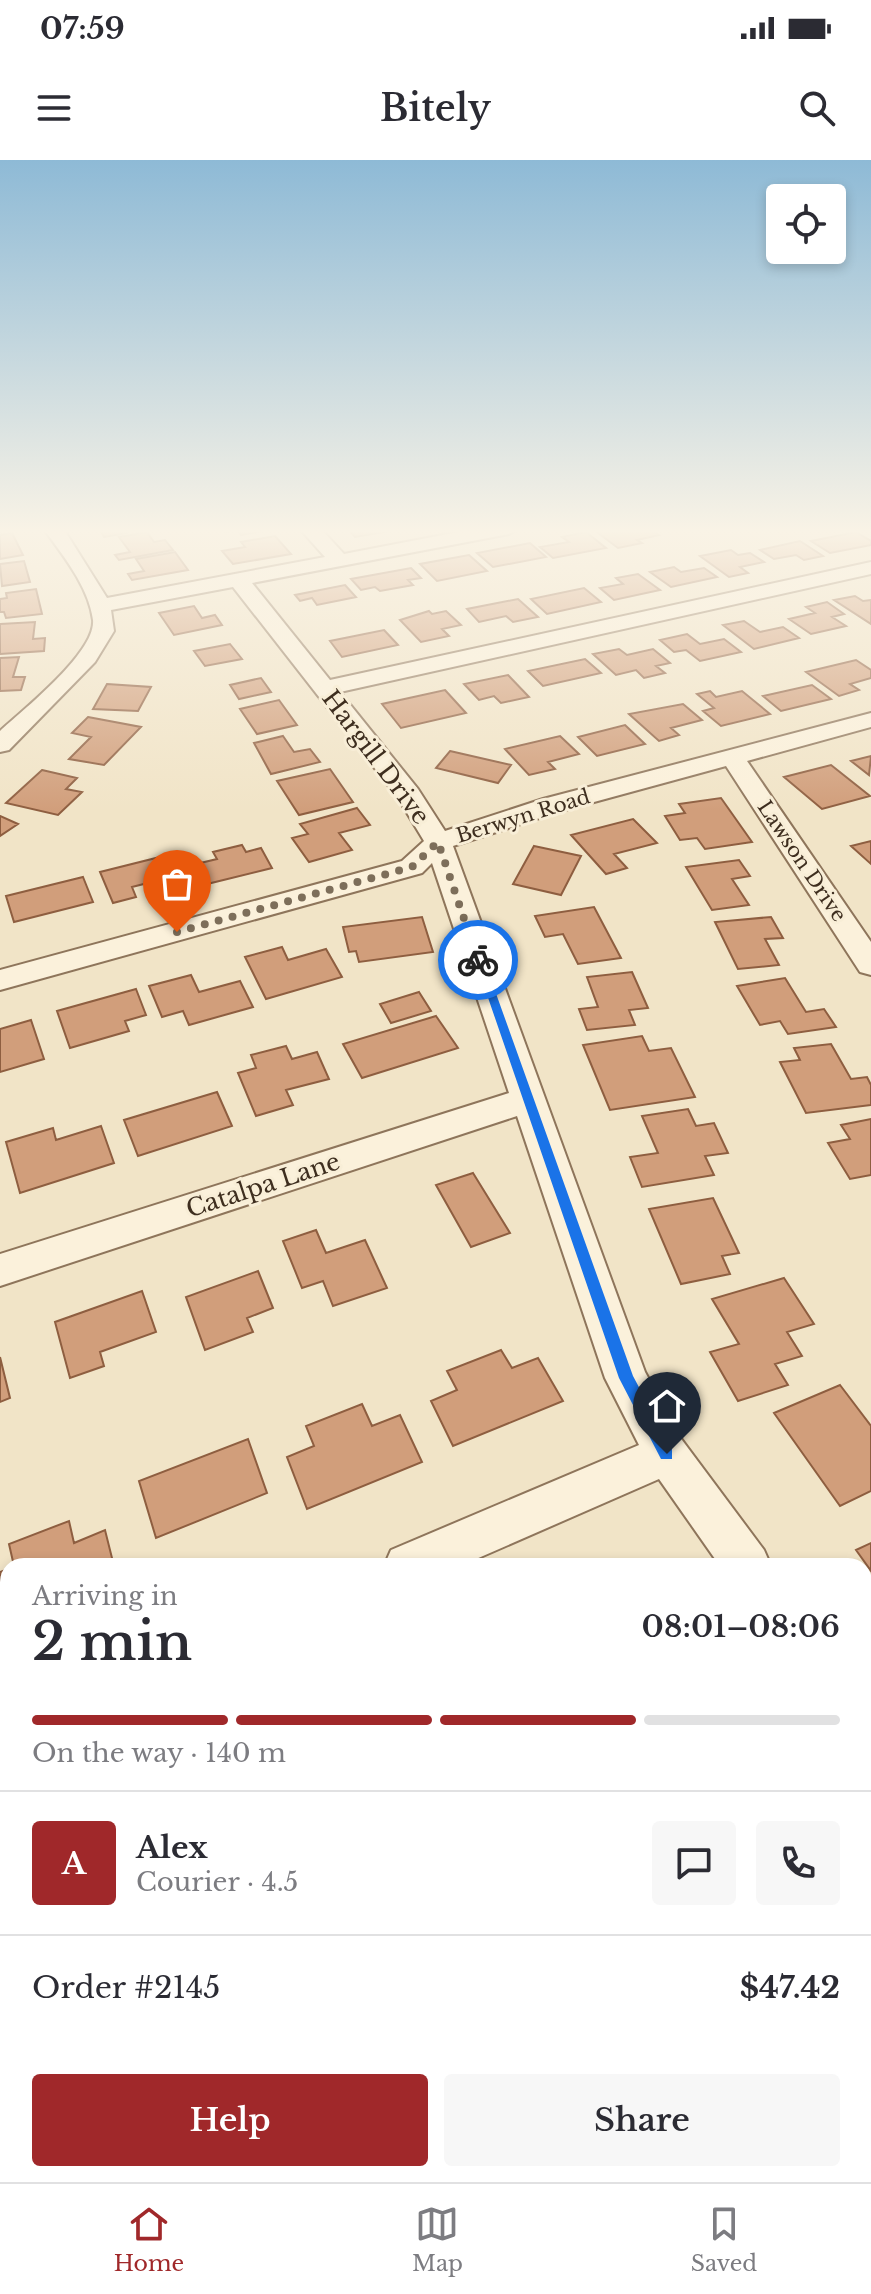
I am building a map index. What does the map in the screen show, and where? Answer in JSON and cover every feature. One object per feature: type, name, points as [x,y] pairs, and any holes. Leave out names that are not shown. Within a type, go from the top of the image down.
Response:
[{"type":"street","points":[[0,745],[89,655],[104,631],[103,622]]},
{"type":"street","name":"Hargill Drive","points":[[273,622],[409,795],[438,842],[626,1378],[667,1454],[742,1558]]},
{"type":"street","points":[[325,688],[624,622]]},
{"type":"street","name":"Berwyn Road","points":[[0,980],[412,867],[438,842],[552,805],[871,720]]},
{"type":"street","name":"Lawson Drive","points":[[732,757],[868,956]]},
{"type":"street","name":"Catalpa Lane","points":[[0,1270],[526,1100]]},
{"type":"street","points":[[426,1558],[667,1454]]},
{"type":"building","points":[[35,622],[33,639],[45,638],[44,651],[0,654],[0,624]]},
{"type":"building","points":[[165,622],[220,622],[222,625],[174,635]]},
{"type":"building","points":[[402,622],[458,622],[461,625],[442,629],[449,636],[421,642]]},
{"type":"building","points":[[746,622],[760,632],[783,627],[799,638],[754,649],[723,625]]},
{"type":"building","points":[[794,622],[840,622],[846,626],[811,634]]},
{"type":"building","points":[[384,630],[398,645],[342,657],[330,641]]},
{"type":"building","points":[[687,634],[700,644],[724,639],[741,652],[700,661],[686,650],[674,652],[660,640]]},
{"type":"building","points":[[230,644],[242,659],[205,666],[194,651]]},
{"type":"building","points":[[619,649],[627,655],[653,649],[670,663],[656,666],[665,673],[644,678],[636,670],[616,675],[593,654]]},
{"type":"building","points":[[19,657],[13,677],[25,677],[21,690],[0,691],[0,658]]},
{"type":"building","points":[[585,659],[601,673],[543,686],[528,671]]},
{"type":"building","points":[[856,660],[871,670],[871,678],[850,684],[859,690],[839,696],[806,672]]},
{"type":"building","points":[[508,675],[529,697],[501,703],[494,696],[479,700],[464,684]]},
{"type":"building","points":[[261,678],[271,692],[239,699],[230,685]]},
{"type":"building","points":[[107,684],[151,687],[138,711],[93,709]]},
{"type":"building","points":[[812,685],[831,699],[781,711],[763,696]]},
{"type":"building","points":[[445,690],[466,713],[401,728],[382,704]]},
{"type":"building","points":[[710,691],[716,697],[742,691],[770,714],[721,726],[703,711],[714,708],[697,694]]},
{"type":"building","points":[[279,700],[297,725],[257,734],[240,709]]},
{"type":"building","points":[[683,704],[702,720],[671,728],[679,735],[659,741],[629,714]]},
{"type":"building","points":[[88,717],[141,727],[104,765],[69,759],[91,737],[72,733]]},
{"type":"building","points":[[625,725],[645,744],[597,756],[578,737]]},
{"type":"building","points":[[283,736],[294,752],[310,749],[320,762],[271,774],[254,743]]},
{"type":"building","points":[[560,736],[579,754],[548,762],[555,769],[529,775],[505,749]]},
{"type":"building","points":[[450,751],[511,765],[498,783],[436,768]]},
{"type":"building","points":[[871,756],[869,775],[851,761]]},
{"type":"building","points":[[831,765],[870,796],[822,809],[784,777]]},
{"type":"building","points":[[330,769],[353,802],[299,815],[277,781]]},
{"type":"building","points":[[42,770],[77,778],[66,789],[82,792],[58,815],[6,803]]},
{"type":"building","points":[[721,798],[752,842],[705,849],[697,838],[680,840],[665,816],[685,813],[679,804]]},
{"type":"building","points":[[357,808],[370,825],[339,833],[352,850],[309,862],[292,838],[308,834],[300,824]]},
{"type":"building","points":[[0,816],[18,824],[0,836]]},
{"type":"building","points":[[633,819],[657,843],[614,854],[627,868],[606,874],[571,835]]},
{"type":"building","points":[[871,841],[871,864],[851,846]]},
{"type":"building","points":[[242,845],[246,852],[261,848],[272,868],[203,885],[192,865],[217,859],[213,852]]},
{"type":"building","points":[[534,846],[581,856],[561,895],[513,884]]},
{"type":"building","points":[[168,855],[179,875],[132,887],[136,897],[113,903],[100,872]]},
{"type":"building","points":[[739,860],[750,876],[732,879],[749,905],[712,910],[686,867]]},
{"type":"building","points":[[83,877],[93,902],[14,922],[6,896]]},
{"type":"building","points":[[594,907],[621,958],[578,964],[563,934],[545,937],[535,916]]},
{"type":"building","points":[[422,917],[433,952],[359,962],[356,951],[349,952],[343,927]]},
{"type":"building","points":[[771,917],[783,938],[765,939],[779,965],[738,969],[715,922]]},
{"type":"building","points":[[282,947],[288,960],[326,949],[342,977],[266,999],[245,957]]},
{"type":"building","points":[[632,972],[648,1008],[629,1010],[635,1025],[587,1030],[579,1009],[598,1007],[587,977]]},
{"type":"building","points":[[191,975],[199,992],[240,981],[253,1007],[189,1025],[183,1011],[162,1017],[149,986]]},
{"type":"building","points":[[785,978],[806,1012],[824,1009],[836,1027],[788,1034],[780,1021],[760,1025],[737,986]]},
{"type":"building","points":[[136,989],[146,1015],[125,1021],[129,1031],[70,1048],[57,1011]]},
{"type":"building","points":[[419,992],[431,1011],[391,1023],[380,1004]]},
{"type":"building","points":[[436,1016],[458,1048],[362,1078],[343,1044]]},
{"type":"building","points":[[31,1020],[44,1059],[0,1072],[0,1029]]},
{"type":"building","points":[[642,1036],[649,1051],[671,1048],[695,1097],[610,1110],[583,1045]]},
{"type":"building","points":[[831,1044],[851,1079],[867,1077],[871,1085],[871,1105],[806,1113],[780,1062],[800,1060],[794,1048]]},
{"type":"building","points":[[286,1046],[292,1059],[317,1052],[329,1079],[286,1090],[293,1105],[256,1116],[238,1073],[256,1068],[251,1055]]},
{"type":"building","points":[[217,1092],[232,1126],[138,1156],[124,1120]]},
{"type":"building","points":[[688,1109],[696,1126],[714,1123],[728,1153],[705,1156],[714,1175],[642,1187],[630,1157],[658,1153],[642,1116]]},
{"type":"building","points":[[871,1119],[871,1175],[850,1179],[828,1143],[850,1139],[841,1125]]},
{"type":"building","points":[[101,1126],[114,1163],[20,1193],[6,1142],[53,1128],[56,1140]]},
{"type":"building","points":[[473,1173],[510,1233],[471,1247],[436,1185]]},
{"type":"building","points":[[713,1198],[739,1253],[722,1256],[730,1274],[681,1284],[649,1209]]},
{"type":"building","points":[[316,1230],[326,1253],[365,1240],[387,1288],[333,1306],[323,1281],[302,1288],[283,1241]]},
{"type":"building","points":[[258,1271],[273,1308],[247,1318],[253,1332],[205,1350],[186,1297]]},
{"type":"building","points":[[784,1278],[814,1324],[787,1332],[802,1356],[775,1364],[788,1385],[738,1401],[710,1352],[739,1344],[712,1299]]},
{"type":"building","points":[[142,1291],[156,1332],[100,1352],[104,1366],[70,1378],[55,1322]]},
{"type":"building","points":[[501,1350],[512,1368],[538,1358],[563,1401],[453,1446],[431,1401],[457,1390],[447,1371]]},
{"type":"building","points":[[0,1357],[10,1398],[0,1402]]},
{"type":"building","points":[[840,1385],[871,1426],[871,1491],[840,1506],[774,1413]]},
{"type":"building","points":[[362,1404],[372,1426],[400,1415],[422,1462],[307,1509],[287,1457],[314,1446],[306,1426]]},
{"type":"building","points":[[248,1439],[267,1493],[156,1538],[139,1481]]},
{"type":"building","points":[[69,1521],[74,1543],[105,1530],[112,1558],[12,1558],[9,1544]]},
{"type":"building","points":[[871,1543],[871,1558],[862,1558],[856,1550]]},
{"type":"way so far","points":[[177,932],[412,867],[438,842],[478,960]]},
{"type":"route","points":[[478,960],[626,1378],[667,1454]]}]
